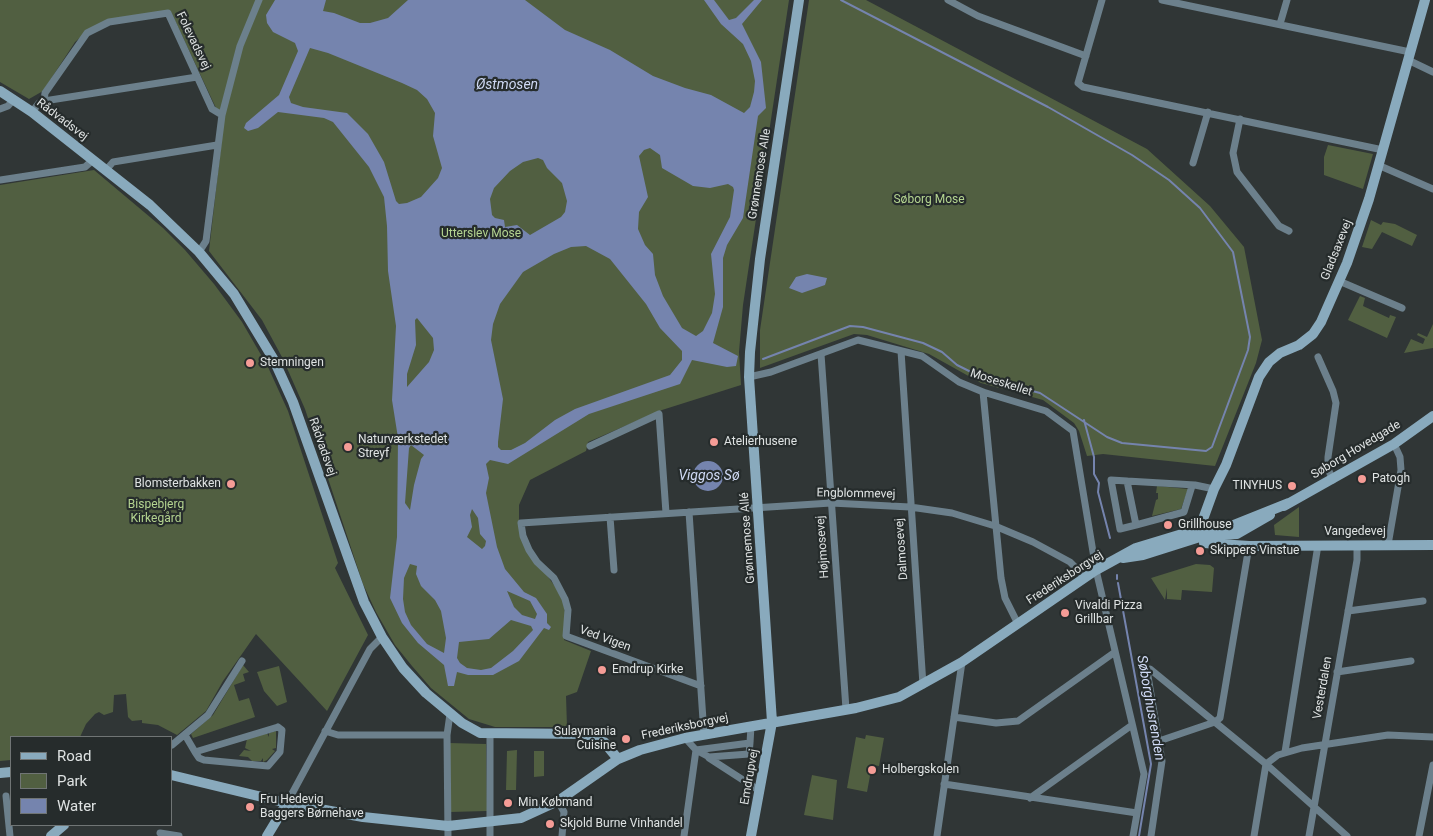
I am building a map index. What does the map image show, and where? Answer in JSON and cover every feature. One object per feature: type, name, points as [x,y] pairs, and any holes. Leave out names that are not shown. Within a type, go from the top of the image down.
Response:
[{"type":"street","points":[[200,252],[206,241],[222,115],[240,46],[258,0]]},
{"type":"street","name":"Grønnemose Alle","points":[[750,352],[760,259],[799,0]]},
{"type":"street","points":[[948,0],[978,16],[1086,56]]},
{"type":"street","points":[[1102,0],[1078,83],[1083,87],[1383,150]]},
{"type":"street","points":[[1162,0],[1280,24],[1409,56],[1433,72]]},
{"type":"street","points":[[1280,24],[1286,0]]},
{"type":"street","name":"Gladsaxevej","points":[[1212,532],[1214,489],[1264,369],[1280,353],[1299,344],[1313,334],[1339,281],[1358,236],[1425,0]]},
{"type":"street","name":"Folevadsvej","points":[[44,101],[45,93],[79,42],[96,27],[109,22],[168,13],[212,109],[222,115]]},
{"type":"street","points":[[32,112],[39,103],[44,101],[197,76]]},
{"type":"street","name":"Rådvadsvej","points":[[0,91],[32,112],[150,205],[200,252],[234,294],[274,360],[293,402],[351,571],[364,602],[382,637],[403,668],[426,693],[450,714],[471,728],[490,734],[586,734],[604,742],[618,759]]},
{"type":"street","points":[[0,109],[8,106],[14,99]]},
{"type":"street","points":[[1193,163],[1208,112]]},
{"type":"street","points":[[1240,120],[1234,153],[1237,172],[1279,226],[1289,231]]},
{"type":"street","points":[[106,170],[114,162],[217,145]]},
{"type":"street","points":[[0,180],[85,167],[93,160]]},
{"type":"street","points":[[1378,165],[1433,189]]},
{"type":"street","points":[[1339,281],[1402,308]]},
{"type":"street","name":"Moseskellet","points":[[750,377],[771,372],[858,340],[928,359],[959,382],[983,392],[1046,410],[1074,431],[1096,570]]},
{"type":"street","name":"Dalmosevej","points":[[902,351],[910,507],[923,685]]},
{"type":"street","name":"Grønnemose Allé","points":[[750,352],[772,722]]},
{"type":"street","name":"Højmosevej","points":[[821,354],[846,710]]},
{"type":"street","points":[[1318,356],[1336,403],[1328,457],[1328,469],[1333,480]]},
{"type":"street","points":[[983,392],[995,526],[1004,594],[1018,624]]},
{"type":"street","points":[[590,446],[659,414],[666,513]]},
{"type":"street","name":"Søborg Hovedgade","points":[[1212,532],[1289,502],[1333,480],[1394,444],[1433,416]]},
{"type":"street","points":[[1388,545],[1401,470],[1400,457],[1394,444]]},
{"type":"street","name":"Gladsaxevej","points":[[1212,532],[1220,478]]},
{"type":"street","points":[[1192,486],[1184,512],[1120,529],[1111,480],[1192,486],[1214,489]]},
{"type":"street","points":[[1127,481],[1136,525]]},
{"type":"street","name":"Engblommevej","points":[[521,522],[831,502],[910,507],[952,514],[995,526],[1033,542],[1070,562],[1085,577]]},
{"type":"street","name":"Søborg Hovedgade","points":[[1246,541],[1289,502]]},
{"type":"street","points":[[689,512],[704,735]]},
{"type":"street","points":[[610,517],[614,570]]},
{"type":"street","name":"Ved Vigen","points":[[521,522],[529,550],[537,562],[554,578],[565,599],[568,610],[566,636],[701,686]]},
{"type":"street","name":"Frederiksborgvej","points":[[1115,560],[1149,553],[1212,532]]},
{"type":"street","name":"Frederiksborgvej","points":[[172,774],[211,786],[287,803],[448,831],[521,818],[558,800],[618,759],[640,750],[684,738],[876,704],[923,685],[962,662],[1096,570],[1150,543],[1212,532],[1246,541]]},
{"type":"street","points":[[1159,741],[1215,722],[1220,718],[1246,541]]},
{"type":"street","name":"Vangedevej","points":[[1227,544],[1246,541],[1276,545],[1433,545]]},
{"type":"street","name":"Frederiksborgvej","points":[[1149,553],[1164,552],[1203,543],[1227,544]]},
{"type":"street","points":[[1285,752],[1318,545]]},
{"type":"street","name":"Vesterdalen","points":[[1309,836],[1348,610],[1357,545]]},
{"type":"street","points":[[1096,570],[1144,774],[1133,836]]},
{"type":"street","points":[[1348,610],[1423,601]]},
{"type":"street","points":[[267,836],[287,803],[370,648],[382,637]]},
{"type":"street","points":[[954,717],[996,724],[1018,720],[1115,652]]},
{"type":"street","points":[[172,745],[208,715],[242,661]]},
{"type":"street","points":[[1337,672],[1411,661]]},
{"type":"street","points":[[937,836],[962,662]]},
{"type":"street","points":[[1151,836],[1162,771],[1147,670],[1150,669],[1266,764],[1347,836]]},
{"type":"street","points":[[448,831],[447,735],[450,714]]},
{"type":"street","name":"Emdrupvej","points":[[751,836],[772,722]]},
{"type":"street","points":[[1030,798],[1132,725]]},
{"type":"street","points":[[709,757],[749,754],[751,726]]},
{"type":"street","points":[[185,735],[195,752],[199,758],[204,760],[268,766],[280,752],[282,730],[278,727],[271,728],[195,752]]},
{"type":"street","points":[[325,731],[338,735],[447,735]]},
{"type":"street","points":[[490,734],[490,836]]},
{"type":"street","points":[[1254,836],[1266,764],[1285,752],[1324,744],[1388,735],[1433,737]]},
{"type":"street","points":[[684,738],[696,750],[760,790]]},
{"type":"street","points":[[696,750],[750,743]]},
{"type":"street","points":[[684,836],[696,750]]},
{"type":"street","points":[[1419,836],[1433,765]]},
{"type":"street","name":"Frederiksborgvej","points":[[172,782],[211,786]]},
{"type":"street","points":[[944,784],[1137,813]]},
{"type":"street","points":[[6,796],[10,836]]},
{"type":"street","points":[[558,800],[564,812],[562,836]]},
{"type":"street","points":[[51,836],[63,826]]},
{"type":"street","points":[[160,833],[179,836]]},
{"type":"green space","name":"Utterslev Mose","points":[[0,0],[789,0],[743,305],[739,352],[741,385],[662,410],[588,442],[586,451],[530,480],[519,505],[519,523],[524,544],[562,596],[567,623],[564,640],[591,651],[577,692],[566,696],[567,727],[495,727],[469,719],[431,688],[395,645],[376,612],[363,584],[305,409],[283,359],[262,320],[209,251],[224,120],[216,108],[171,12],[105,21],[85,33],[75,42],[43,91],[29,99],[0,82]]},
{"type":"green space","name":"Søborg Mose","points":[[809,0],[866,0],[1147,149],[1210,206],[1244,247],[1262,340],[1256,363],[1215,466],[1103,454],[1087,456],[1079,431],[1074,423],[1043,400],[981,383],[929,354],[867,335],[854,334],[760,368],[760,330]]},
{"type":"green space","points":[[1328,145],[1373,154],[1363,189],[1324,175],[1324,157]]},
{"type":"green space","name":"Bispebjerg Kirkegård","points":[[94,170],[163,228],[185,250],[214,284],[242,322],[268,367],[288,411],[338,563],[335,568],[368,635],[327,711],[256,634],[223,681],[206,711],[177,735],[158,725],[142,723],[142,720],[132,721],[128,717],[126,694],[114,695],[113,712],[104,715],[99,712],[95,714],[86,724],[80,736],[10,736],[10,760],[0,761],[0,185]]},
{"type":"green space","points":[[1371,220],[1381,225],[1383,222],[1395,224],[1417,235],[1412,246],[1382,232],[1372,249],[1362,247]]},
{"type":"green space","points":[[1360,296],[1365,298],[1363,306],[1389,318],[1390,315],[1396,317],[1387,338],[1348,320]]},
{"type":"green space","points":[[1433,324],[1433,348],[1404,353],[1411,339],[1423,344],[1425,339],[1417,335],[1418,333],[1427,337]]},
{"type":"green space","points":[[1157,486],[1188,489],[1181,509],[1152,516],[1156,500],[1158,499],[1158,493],[1156,493]]},
{"type":"green space","points":[[1299,507],[1299,537],[1275,535],[1274,525]]},
{"type":"green space","points":[[1196,564],[1210,565],[1214,568],[1212,592],[1182,590],[1181,600],[1167,599],[1167,588],[1165,600],[1151,578]]},
{"type":"green space","points":[[243,665],[249,672],[243,674],[245,681],[234,685],[239,701],[249,698],[255,717],[193,738],[191,734],[213,715]]},
{"type":"green space","points":[[279,666],[287,702],[277,706],[264,691],[257,672]]},
{"type":"green space","points":[[276,731],[276,748],[272,749],[275,751],[267,760],[263,762],[263,758],[261,761],[252,761],[248,757],[239,756],[244,750],[251,751],[245,748],[247,739],[267,733],[269,737],[269,733]]},
{"type":"green space","points":[[866,735],[884,738],[879,766],[872,765],[867,792],[847,788],[856,737],[865,739]]},
{"type":"green space","points":[[449,743],[486,744],[487,811],[450,812]]},
{"type":"green space","points":[[517,750],[516,790],[506,790],[507,751]]},
{"type":"green space","points":[[534,751],[544,751],[544,776],[534,777]]},
{"type":"green space","points":[[812,775],[837,780],[833,820],[804,815]]},
{"type":"water","name":"Østmosen","points":[[275,0],[326,0],[323,11],[360,23],[370,23],[388,18],[408,0],[525,0],[565,30],[610,50],[653,76],[711,95],[744,113],[750,107],[754,92],[755,81],[751,61],[743,44],[721,24],[704,0],[714,0],[729,20],[736,18],[754,0],[762,0],[742,24],[761,62],[766,108],[758,116],[743,218],[727,245],[723,258],[723,307],[713,343],[738,356],[736,366],[727,367],[692,360],[680,384],[589,414],[508,464],[490,460],[486,464],[489,478],[486,493],[497,547],[505,569],[524,592],[536,598],[547,614],[547,623],[551,627],[549,630],[544,628],[519,661],[493,675],[468,675],[457,672],[454,686],[448,686],[444,665],[418,643],[402,623],[390,598],[397,537],[398,438],[392,400],[396,326],[388,271],[384,197],[369,167],[333,122],[324,118],[278,112],[258,128],[248,131],[244,128],[246,123],[279,95],[298,51],[295,43],[273,32],[267,23],[266,15]],"holes":[[[310,48],[328,53],[417,90],[427,99],[435,113],[433,136],[442,168],[438,178],[421,197],[399,204],[396,201],[384,162],[368,134],[347,113],[303,107],[291,103],[289,97]],[[650,148],[660,155],[662,168],[693,186],[710,188],[728,184],[734,190],[730,217],[711,254],[715,294],[712,313],[703,331],[696,336],[682,328],[663,296],[655,275],[653,254],[645,245],[638,229],[639,212],[648,197],[639,156],[644,150]],[[538,158],[543,160],[547,168],[562,183],[567,201],[565,212],[561,217],[530,235],[517,225],[505,227],[504,220],[495,218],[492,215],[490,199],[494,188],[510,171],[523,162]],[[586,246],[610,259],[646,304],[660,328],[682,351],[682,360],[670,375],[575,409],[555,420],[525,443],[511,450],[501,450],[498,447],[498,442],[503,399],[491,340],[493,324],[500,304],[523,272],[554,254],[571,247]],[[417,318],[433,338],[434,350],[429,362],[407,387],[407,374],[416,345],[415,320]],[[411,445],[424,455],[421,459],[414,485],[410,510],[405,503],[409,448]],[[472,509],[478,518],[480,534],[486,541],[482,549],[467,537],[472,527],[470,515]],[[410,564],[417,566],[416,574],[421,586],[435,600],[441,611],[446,638],[444,653],[427,644],[411,625],[405,612],[403,599],[404,578]],[[507,591],[530,601],[537,614],[535,619],[522,615],[514,607]],[[511,620],[531,626],[533,630],[513,651],[491,668],[481,670],[467,668],[457,658],[459,642],[489,639]]]},
{"type":"water","points":[[807,274],[827,278],[825,285],[802,293],[789,288],[796,277]]},
{"type":"water","name":"Viggos Sø","points":[[708,461],[714,462],[722,470],[722,482],[714,490],[708,491],[702,490],[694,482],[693,476],[694,470],[702,462]]},
{"type":"waterway","points":[[763,359],[850,326],[863,327],[923,343],[942,352],[957,365],[983,378],[1040,393],[1107,437],[1122,443],[1206,451],[1212,447],[1248,350],[1250,337],[1233,252],[1200,208],[1169,180],[1132,155],[1048,107],[841,0]]},
{"type":"waterway","name":"Søborghusrenden","points":[[1084,420],[1094,457],[1094,474],[1099,483],[1098,492],[1110,538]]},
{"type":"waterway","name":"Søborghusrenden","points":[[1118,583],[1151,764],[1139,836]]},
{"type":"place","name":"Stemningen","points":[[250,363]]},
{"type":"place","name":"Atelierhusene","points":[[714,442]]},
{"type":"place","name":"Naturværkstedet Streyf","points":[[348,447]]},
{"type":"place","name":"Patogh","points":[[1362,479]]},
{"type":"place","name":"Blomsterbakken","points":[[231,484]]},
{"type":"place","name":"TINYHUS","points":[[1292,486]]},
{"type":"place","name":"Grillhouse","points":[[1168,525]]},
{"type":"place","name":"Skippers Vinstue","points":[[1200,551]]},
{"type":"place","name":"Vivaldi Pizza Grillbar","points":[[1065,613]]},
{"type":"place","name":"Emdrup Kirke","points":[[602,670]]},
{"type":"place","name":"Sulaymania Cuisine","points":[[626,739]]},
{"type":"place","name":"Holbergskolen","points":[[872,770]]},
{"type":"place","name":"Min Købmand","points":[[508,803]]},
{"type":"place","name":"Fru Hedevig Baggers Børnehave","points":[[250,807]]},
{"type":"place","name":"Skjold Burne Vinhandel","points":[[550,824]]}]
